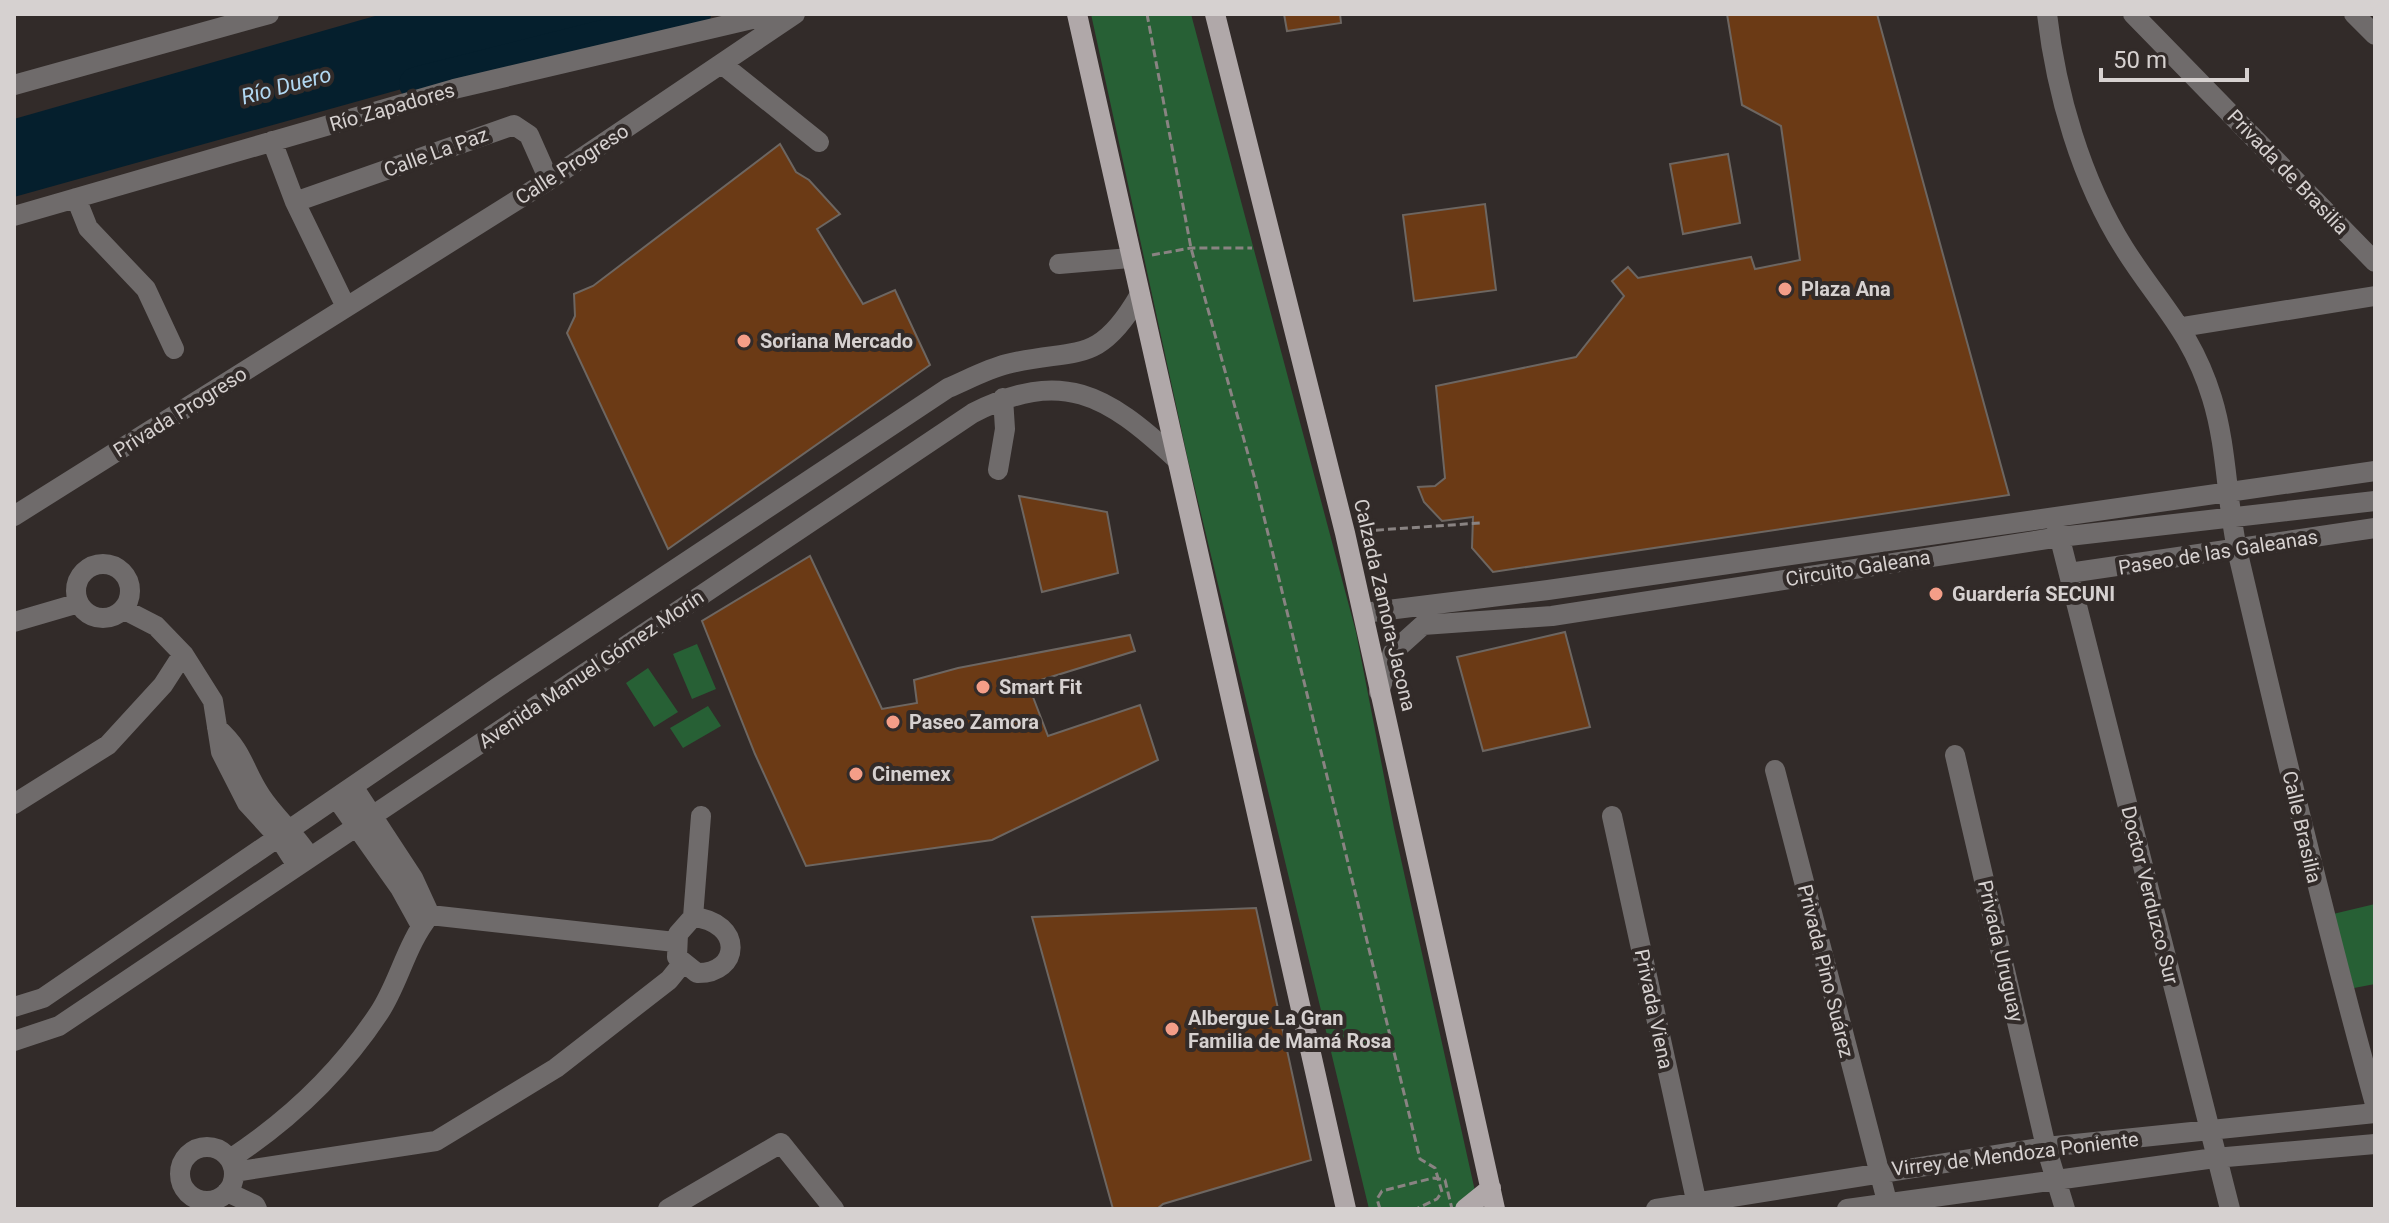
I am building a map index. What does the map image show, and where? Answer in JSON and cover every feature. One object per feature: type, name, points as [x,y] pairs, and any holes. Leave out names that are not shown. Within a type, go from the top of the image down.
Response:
[{"type":"main road","points":[[1077,14],[1347,1208]]},
{"type":"main road","name":"Calzada Zamora-Jacona","points":[[1215,14],[1276,249],[1364,613],[1495,1209]]},
{"type":"main road","points":[[1465,1209],[1491,1188]]},
{"type":"street","points":[[14,85],[269,14]]},
{"type":"street","name":"Río Zapadores","points":[[14,216],[454,89],[774,14]]},
{"type":"street","name":"Calle Progreso","points":[[346,307],[549,180],[795,14]]},
{"type":"street","points":[[2047,14],[2069,116],[2101,206],[2124,249],[2182,327],[2198,357],[2224,445],[2228,489]]},
{"type":"street","name":"Privada de Brasilia","points":[[2133,14],[2375,262]]},
{"type":"street","points":[[2354,14],[2375,35]]},
{"type":"street","points":[[723,65],[819,142]]},
{"type":"street","name":"Calle La Paz","points":[[295,202],[514,125],[529,135],[549,180]]},
{"type":"street","points":[[272,141],[295,202],[346,307]]},
{"type":"street","points":[[76,198],[88,228],[146,289],[174,349]]},
{"type":"street","points":[[1059,264],[1130,258]]},
{"type":"street","name":"Avenida Manuel Gómez Morín","points":[[14,1007],[43,998],[346,794],[498,687],[948,388],[1002,365],[1030,359],[1075,356],[1092,349],[1111,335],[1139,296]]},
{"type":"street","points":[[2182,327],[2375,296]]},
{"type":"street","name":"Privada Progreso","points":[[14,516],[346,307]]},
{"type":"street","name":"Avenida Manuel Gómez Morín","points":[[14,1041],[59,1026],[946,429],[1003,398],[1034,389],[1065,389],[1098,401],[1128,418],[1175,458]]},
{"type":"street","points":[[998,470],[1005,429],[1003,398]]},
{"type":"street","name":"Circuito Galeana","points":[[1364,613],[1548,590],[2228,489],[2375,471]]},
{"type":"street","name":"Calle Brasilia","points":[[2228,489],[2237,549],[2321,906],[2375,1104]]},
{"type":"street","name":"Circuito Galeana","points":[[1379,692],[1393,652],[1423,625],[1552,616],[2060,537],[2375,501]]},
{"type":"street","name":"Doctor Verduzco Sur","points":[[2053,515],[2230,1209]]},
{"type":"street","name":"Paseo de las Galeanas","points":[[2070,577],[2375,528]]},
{"type":"street","points":[[107,565],[127,579],[130,595],[123,609],[110,617],[95,617],[79,603],[80,579],[91,567],[107,565]]},
{"type":"street","points":[[1548,590],[1552,616]]},
{"type":"street","points":[[14,622],[79,603]]},
{"type":"street","points":[[123,609],[156,626],[183,654],[213,701],[217,728],[236,745],[261,797],[303,860]]},
{"type":"street","points":[[14,804],[108,745],[163,685],[183,654]]},
{"type":"street","name":"Privada Uruguay","points":[[1955,755],[2046,1147],[2065,1209]]},
{"type":"street","name":"Privada Pino Suárez","points":[[1775,770],[1888,1206]]},
{"type":"street","points":[[346,794],[365,822],[400,888],[426,920],[675,942]]},
{"type":"street","points":[[675,942],[693,917],[701,816]]},
{"type":"street","name":"Privada Viena","points":[[1612,816],[1697,1205]]},
{"type":"street","points":[[675,942],[682,964],[697,973],[706,973],[722,966],[730,950],[730,941],[722,925],[693,917]]},
{"type":"street","points":[[227,1192],[232,1166],[327,1080],[380,1012],[426,920]]},
{"type":"street","points":[[227,1192],[211,1200],[194,1197],[182,1184],[181,1166],[191,1152],[208,1146],[232,1166],[436,1141],[556,1068],[669,980],[682,964]]},
{"type":"street","name":"Virrey de Mendoza Poniente","points":[[1656,1209],[1697,1205],[1878,1172],[2046,1147],[2375,1113]]},
{"type":"street","points":[[668,1209],[781,1143],[834,1209]]},
{"type":"street","name":"Virrey de Mendoza Poniente","points":[[1847,1209],[1888,1206],[2056,1178],[2215,1158],[2375,1144]]},
{"type":"street","points":[[227,1192],[255,1205],[257,1209]]},
{"type":"path","points":[[1147,14],[1191,248],[1254,476],[1420,1159],[1435,1168],[1441,1184],[1437,1199],[1416,1209]]},
{"type":"path","points":[[1130,258],[1191,248],[1276,249]]},
{"type":"path","points":[[1345,533],[1480,523]]},
{"type":"path","points":[[1380,1209],[1377,1199],[1382,1191],[1433,1178],[1445,1180],[1452,1209]]},
{"type":"green space","points":[[1091,14],[1191,14],[1356,632],[1394,828],[1479,1209],[1369,1209],[1188,460]]},
{"type":"green space","points":[[697,644],[716,689],[692,699],[673,654]]},
{"type":"green space","points":[[648,668],[678,712],[654,727],[626,683]]},
{"type":"green space","points":[[708,706],[721,726],[683,748],[670,728]]},
{"type":"green space","points":[[2375,904],[2375,984],[2354,988],[2333,914]]},
{"type":"water","name":"Río Duero","points":[[382,14],[671,14],[14,197],[14,119]]},
{"type":"building","points":[[1284,14],[1340,14],[1341,23],[1287,31]]},
{"type":"building","name":"Plaza Ana","points":[[1727,14],[1877,14],[2009,495],[1493,572],[1472,548],[1473,517],[1442,521],[1424,502],[1418,487],[1435,486],[1445,478],[1436,386],[1576,357],[1624,296],[1612,281],[1628,267],[1638,278],[1751,257],[1755,269],[1800,260],[1781,126],[1742,105]]},
{"type":"building","name":"Soriana Mercado","points":[[780,144],[796,172],[809,180],[840,214],[817,229],[863,304],[895,290],[930,365],[668,549],[567,333],[575,316],[574,294],[593,286]]},
{"type":"building","points":[[1728,154],[1740,223],[1683,234],[1670,164]]},
{"type":"building","points":[[1485,204],[1496,290],[1414,301],[1403,215]]},
{"type":"building","points":[[1019,496],[1107,512],[1118,573],[1042,592]]},
{"type":"building","name":"Paseo Zamora","points":[[810,556],[882,709],[917,703],[914,680],[958,668],[1130,635],[1135,651],[1028,684],[1048,736],[1140,705],[1158,760],[992,840],[806,866],[755,754],[702,621]]},
{"type":"building","points":[[1565,632],[1590,727],[1483,751],[1457,657]]},
{"type":"building","name":"Albergue La Gran Familia de Mamá Rosa","points":[[1256,908],[1311,1160],[1163,1204],[1157,1209],[1113,1209],[1032,917]]},
{"type":"waterway","points":[[416,84],[694,14]]},
{"type":"place","name":"Plaza Ana","points":[[1785,289]]},
{"type":"place","name":"Soriana Mercado","points":[[744,341]]},
{"type":"place","name":"Guardería SECUNI","points":[[1936,594]]},
{"type":"place","name":"Smart Fit","points":[[983,687]]},
{"type":"place","name":"Paseo Zamora","points":[[893,722]]},
{"type":"place","name":"Cinemex","points":[[856,774]]},
{"type":"place","name":"Albergue La Gran Familia de Mamá Rosa","points":[[1172,1029]]}]
